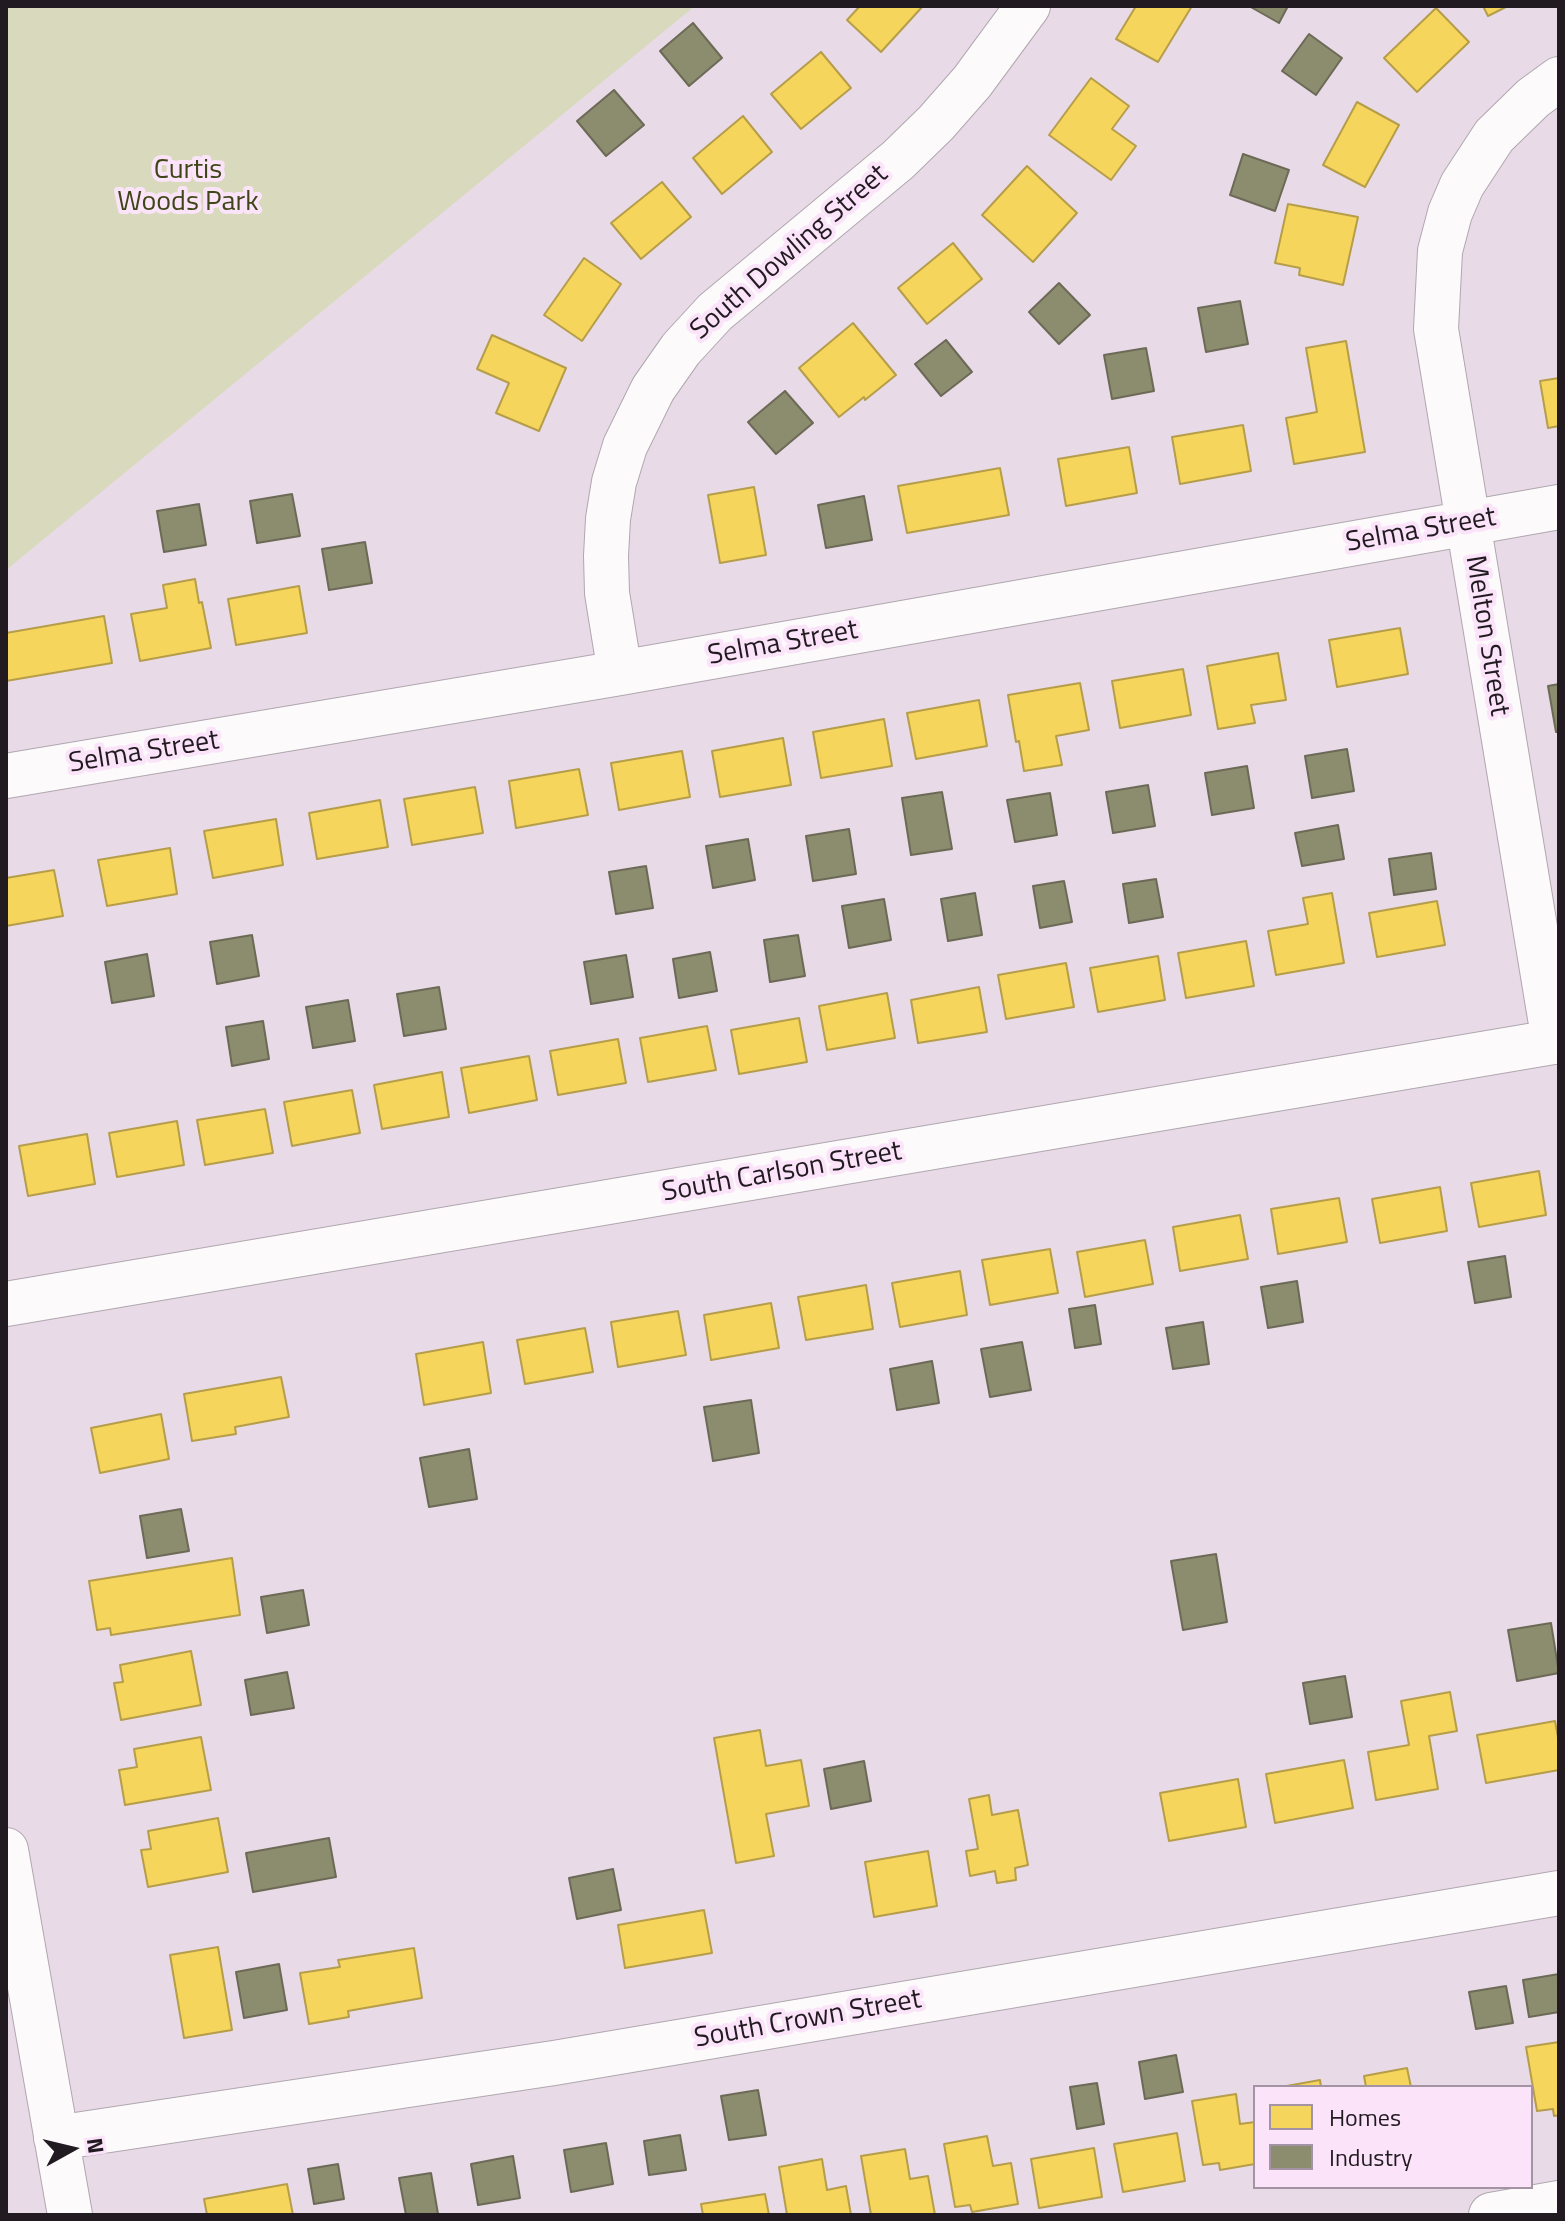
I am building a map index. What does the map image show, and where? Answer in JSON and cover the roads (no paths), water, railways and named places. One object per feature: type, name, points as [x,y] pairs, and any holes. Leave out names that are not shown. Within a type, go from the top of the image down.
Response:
[{"type":"street","name":"South Dowling Street","points":[[620,673],[607,593],[608,519],[614,482],[625,446],[653,389],[681,349],[715,312],[898,160],[936,123],[972,82],[1028,6]]},
{"type":"street","name":"Melton Street","points":[[1556,1042],[1436,329],[1440,251],[1450,213],[1462,185],[1494,136],[1533,98],[1559,79]]},
{"type":"street","name":"Selma Street","points":[[6,776],[620,673],[1559,507]]},
{"type":"street","name":"South Carlson Street","points":[[6,1304],[1556,1042]]},
{"type":"street","points":[[6,1851],[70,2215]]},
{"type":"street","name":"South Crown Street","points":[[56,2138],[554,2063],[1559,1893]]},
{"type":"street","points":[[1491,2215],[1559,2203]]},
{"type":"park label","name":"Curtis Woods Park","points":[[188,187]]}]
